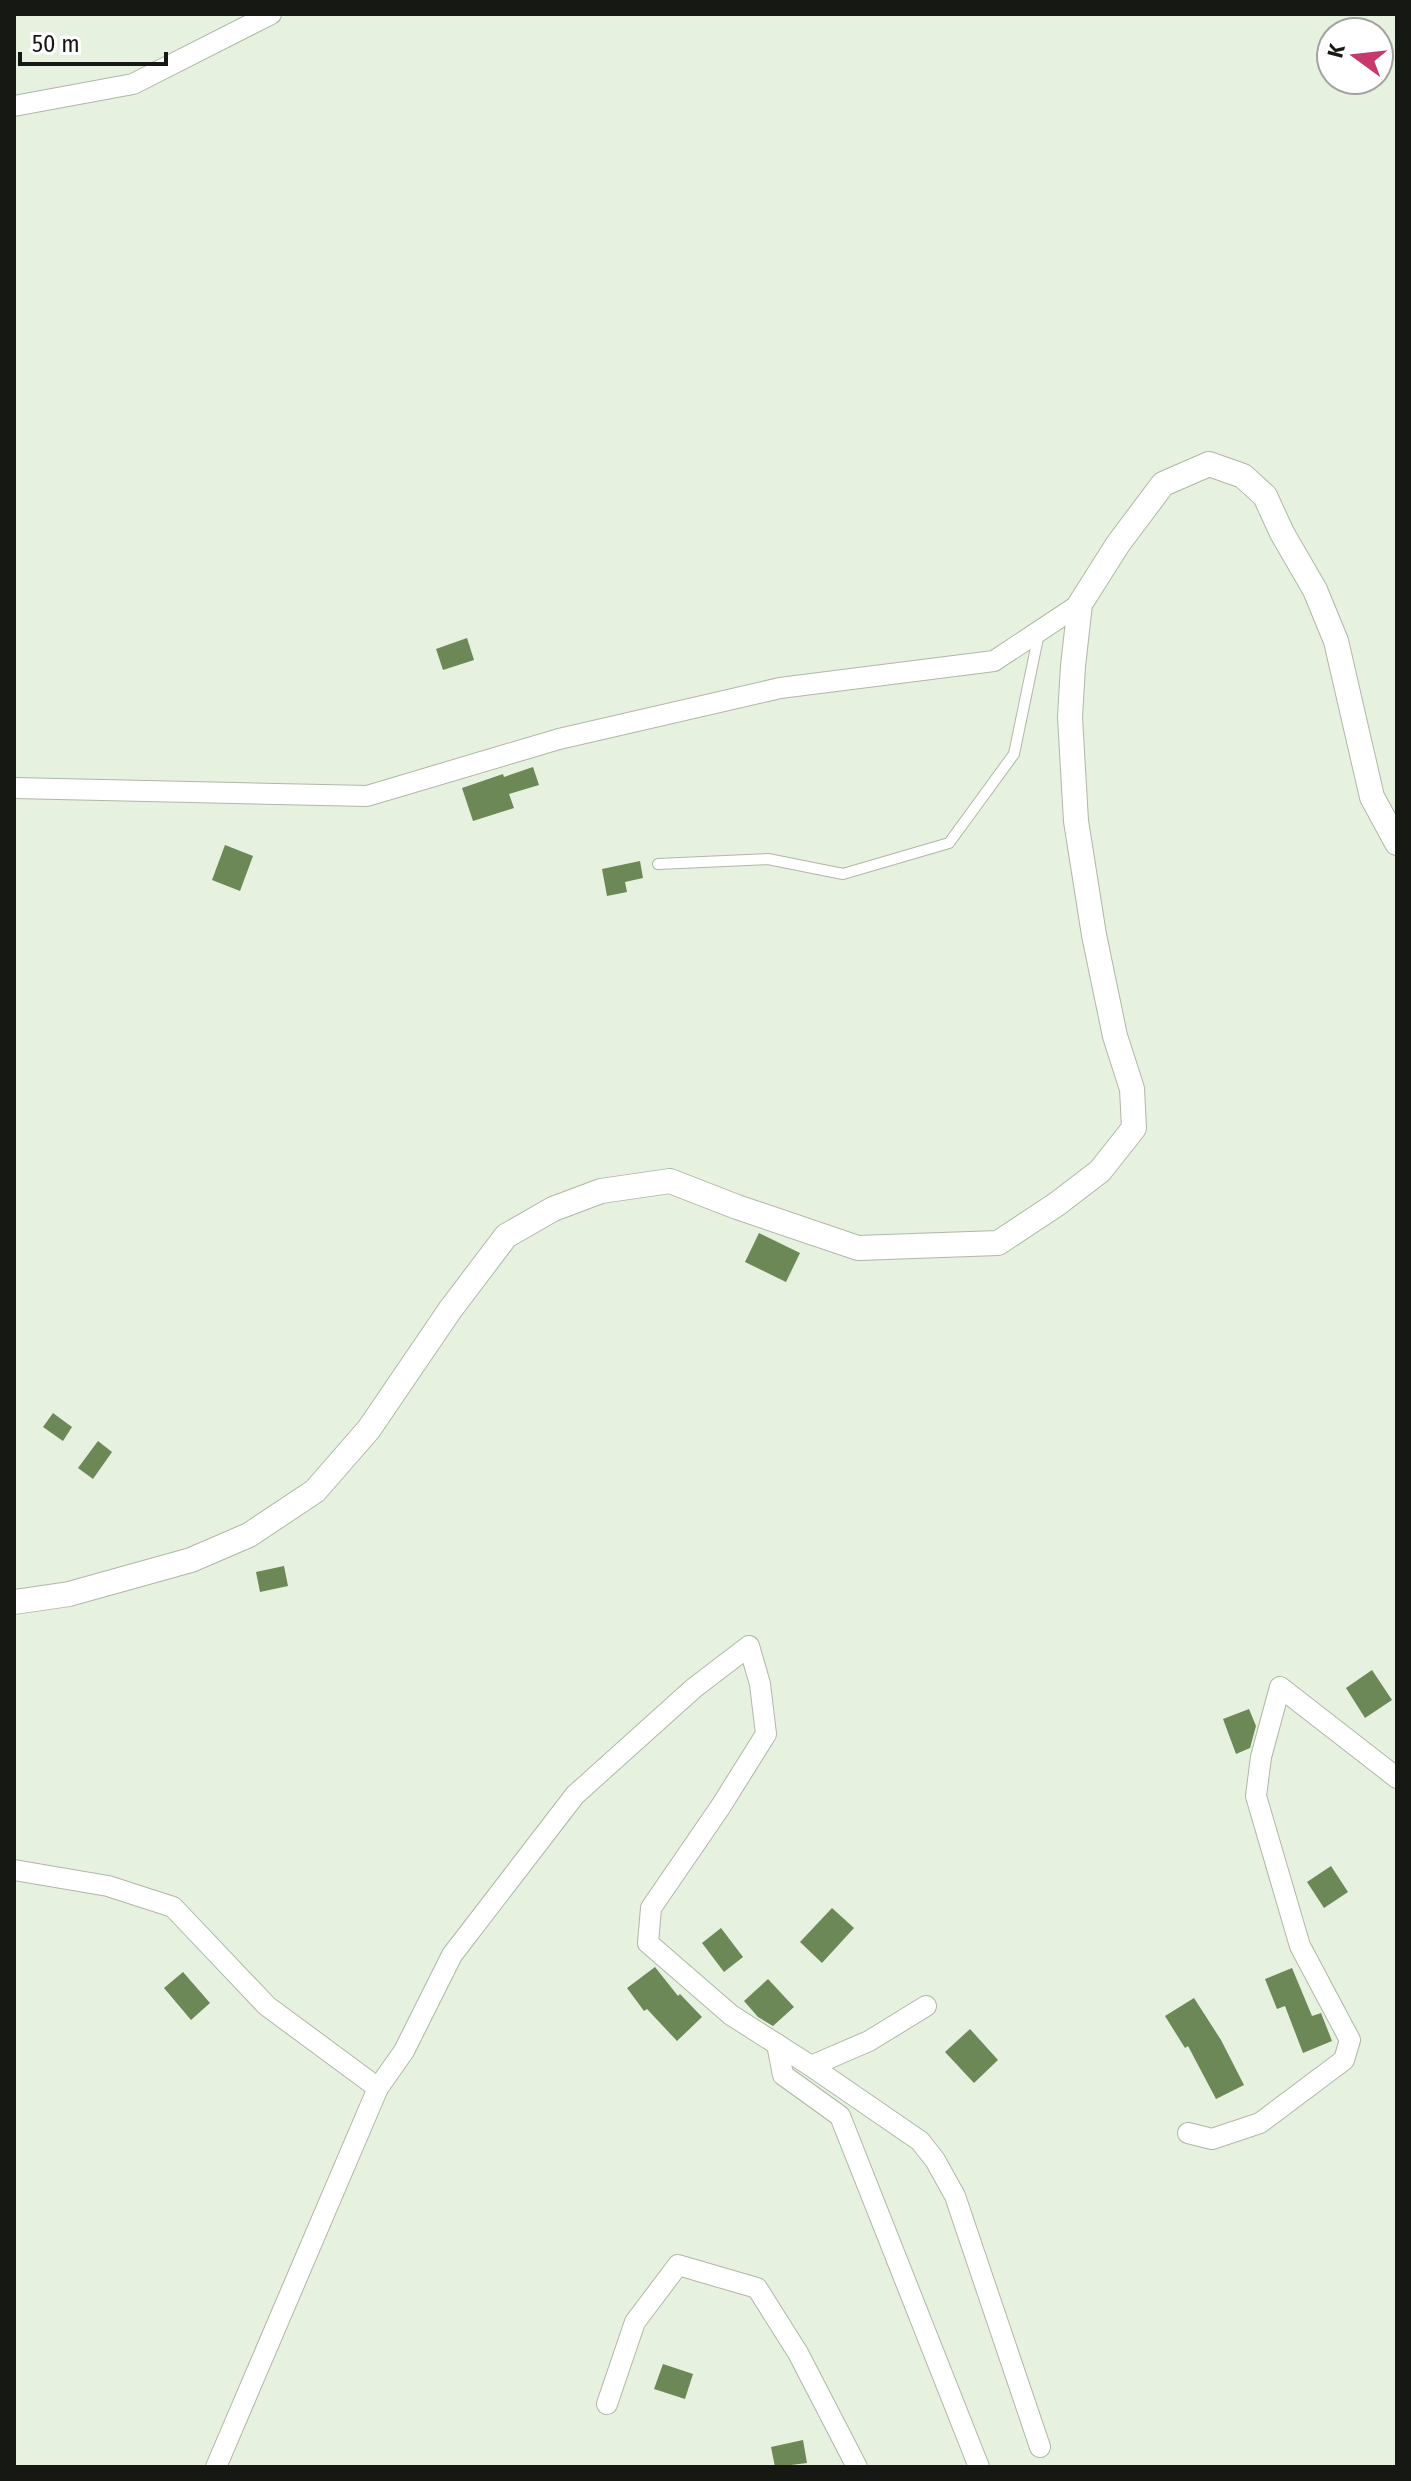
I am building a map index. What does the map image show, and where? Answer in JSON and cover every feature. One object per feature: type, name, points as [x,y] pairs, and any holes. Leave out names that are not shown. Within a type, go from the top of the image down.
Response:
[{"type":"street","points":[[14,106],[133,84],[271,14]]},
{"type":"street","points":[[14,788],[367,796],[559,739],[780,688],[994,661],[1080,604],[1118,544],[1163,484],[1209,464],[1243,476],[1265,496],[1320,603],[1336,641],[1372,797],[1397,843]]},
{"type":"street","points":[[14,1602],[69,1594],[191,1560],[249,1535],[315,1491],[369,1429],[450,1310],[506,1236],[553,1209],[601,1191],[670,1181],[858,1248],[998,1243],[1100,1171],[1134,1128],[1132,1089],[1115,1036],[1076,821],[1070,717],[1080,604]]},
{"type":"street","points":[[216,2467],[378,2088],[404,2051],[452,1955],[575,1795],[694,1688],[749,1646],[760,1684],[766,1734],[651,1908],[648,1943],[731,2015],[920,2141],[935,2160],[955,2196],[1040,2447]]},
{"type":"street","points":[[1188,2133],[1212,2139],[1260,2123],[1344,2060],[1350,2040],[1300,1946],[1256,1796],[1261,1757],[1280,1687],[1397,1778]]},
{"type":"street","points":[[14,1870],[108,1886],[173,1907],[267,2006],[378,2088]]},
{"type":"street","points":[[811,2066],[869,2041],[926,2006]]},
{"type":"street","points":[[777,2044],[783,2075],[840,2116],[979,2467]]},
{"type":"street","points":[[607,2404],[635,2322],[678,2265],[757,2288],[798,2353],[857,2467]]},
{"type":"lane","points":[[658,864],[768,859],[843,874],[949,843],[1014,754],[1039,631]]},
{"type":"building","points":[[467,638],[474,660],[443,670],[436,649]]},
{"type":"building","points":[[533,767],[539,785],[509,794],[514,808],[473,821],[462,788]]},
{"type":"building","points":[[225,845],[253,856],[240,891],[212,880]]},
{"type":"building","points":[[640,861],[643,878],[625,882],[627,892],[607,896],[602,869]]},
{"type":"building","points":[[759,1233],[800,1253],[786,1282],[745,1262]]},
{"type":"building","points":[[53,1413],[72,1427],[63,1441],[43,1427]]},
{"type":"building","points":[[98,1441],[112,1452],[93,1479],[78,1468]]},
{"type":"building","points":[[284,1566],[288,1586],[260,1592],[256,1572]]},
{"type":"building","points":[[1372,1670],[1392,1700],[1365,1718],[1346,1688]]},
{"type":"building","points":[[1249,1709],[1256,1726],[1250,1748],[1236,1754],[1223,1719]]},
{"type":"building","points":[[1331,1866],[1348,1892],[1324,1908],[1307,1882]]},
{"type":"building","points":[[832,1908],[854,1928],[822,1963],[800,1942]]},
{"type":"building","points":[[721,1928],[743,1957],[724,1972],[702,1943]]},
{"type":"building","points":[[655,1967],[678,1996],[680,1994],[702,2017],[677,2041],[647,2009],[644,2011],[627,1988]]},
{"type":"building","points":[[1292,1968],[1312,2016],[1321,2013],[1332,2041],[1303,2053],[1285,2006],[1277,2009],[1265,1979]]},
{"type":"building","points":[[183,1972],[210,2003],[191,2020],[164,1988]]},
{"type":"building","points":[[768,1979],[794,2007],[773,2026],[758,2017],[744,2001]]},
{"type":"building","points":[[1194,1998],[1221,2040],[1244,2085],[1216,2099],[1188,2046],[1185,2048],[1165,2016]]},
{"type":"building","points":[[970,2029],[998,2060],[974,2083],[945,2052]]},
{"type":"building","points":[[663,2364],[693,2374],[685,2399],[654,2389]]},
{"type":"building","points":[[803,2440],[807,2463],[775,2467],[771,2447]]}]
